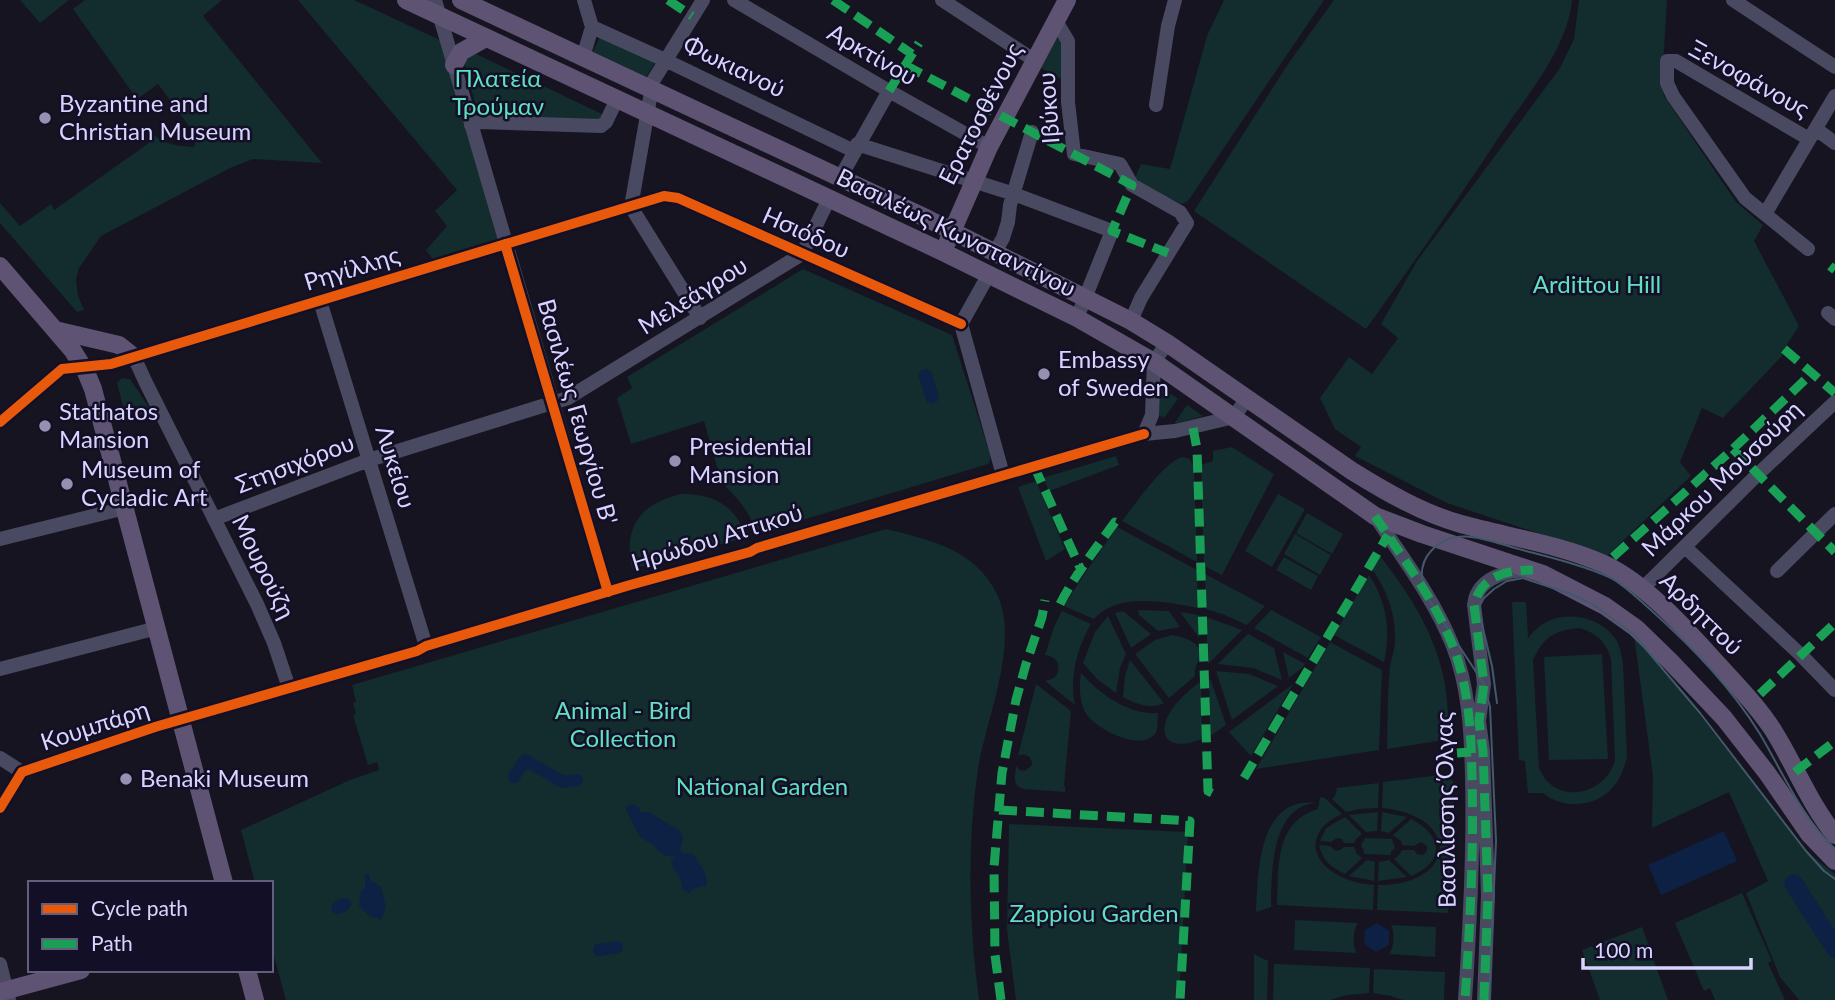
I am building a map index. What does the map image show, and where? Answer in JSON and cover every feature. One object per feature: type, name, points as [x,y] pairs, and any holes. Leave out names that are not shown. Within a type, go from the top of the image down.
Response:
[{"type":"main road","name":"Βασιλέως Κωνσταντίνου","points":[[407,0],[437,7],[486,37],[943,251],[1077,318],[1154,362],[1376,516],[1461,548],[1533,570]]},
{"type":"main road","name":"Βασιλέως Κωνσταντίνου","points":[[461,0],[952,231],[1131,321],[1381,489],[1460,524]]},
{"type":"main road","name":"Ερατοσθένους","points":[[943,251],[989,147],[1067,0]]},
{"type":"main road","points":[[454,65],[461,51],[486,37]]},
{"type":"main road","points":[[0,266],[84,368],[96,398],[223,881]]},
{"type":"main road","points":[[55,330],[119,345],[134,357]]},
{"type":"main road","name":"Αρδηττού","points":[[1460,524],[1580,555],[1605,565],[1642,589],[1672,616],[1751,702],[1774,732],[1814,806],[1835,835]]},
{"type":"main road","points":[[1533,570],[1605,606],[1636,628],[1724,718],[1767,773],[1809,834],[1835,861]]},
{"type":"main road","points":[[5,994],[75,972]]},
{"type":"main road","points":[[248,972],[255,1000]]},
{"type":"street","points":[[583,57],[592,26],[584,0]]},
{"type":"street","points":[[700,318],[631,206],[653,81],[702,0]]},
{"type":"street","name":"Αρκτίνου","points":[[734,0],[989,147]]},
{"type":"street","points":[[942,0],[1034,60]]},
{"type":"street","points":[[1156,105],[1168,26],[1175,0]]},
{"type":"street","points":[[1733,0],[1835,67]]},
{"type":"street","name":"Βασιλέως Γεωργίου Β'","points":[[437,7],[608,592]]},
{"type":"street","name":"Ιβύκου","points":[[1056,21],[1068,41],[1069,102],[1074,154],[1120,164],[1132,185],[1180,212],[1187,223],[1141,298],[1131,321]]},
{"type":"street","name":"Φωκιανού","points":[[592,26],[856,148],[1014,194],[1112,231],[1085,299]]},
{"type":"street","name":"Ξενοφάνους","points":[[1765,214],[1745,198],[1673,96],[1667,83],[1667,61],[1676,61],[1835,143]]},
{"type":"street","points":[[840,178],[889,91]]},
{"type":"street","points":[[1808,248],[1765,214],[1835,96]]},
{"type":"street","points":[[471,125],[480,122],[601,126],[606,122],[617,99]]},
{"type":"street","points":[[995,252],[1008,222],[1010,205],[1032,131]]},
{"type":"street","name":"Ησιόδου","points":[[631,206],[660,197],[674,197],[961,324]]},
{"type":"street","points":[[802,254],[830,199]]},
{"type":"street","name":"Ρηγίλλης","points":[[0,422],[62,369],[105,366],[631,206]]},
{"type":"street","name":"Μελεάγρου","points":[[552,404],[568,398],[802,254]]},
{"type":"street","points":[[989,274],[961,324],[1003,475]]},
{"type":"street","points":[[1077,318],[1085,299]]},
{"type":"street","name":"Λυκείου","points":[[320,300],[426,646]]},
{"type":"street","points":[[1144,433],[1152,415],[1154,362],[1167,343]]},
{"type":"street","name":"Μουρούζη","points":[[134,357],[257,604],[289,688]]},
{"type":"street","points":[[1234,417],[1247,398]]},
{"type":"street","name":"Μάρκου Μουσούρη","points":[[1642,589],[1835,402]]},
{"type":"street","name":"Στησιχόρου","points":[[214,519],[369,460],[552,404]]},
{"type":"street","name":"Ηρώδου Αττικού","points":[[182,720],[1144,433],[1175,432],[1234,417]]},
{"type":"street","points":[[0,539],[125,508]]},
{"type":"street","points":[[1777,571],[1835,514]]},
{"type":"street","name":"Βασιλίσσης Όλγας","points":[[1376,516],[1444,628],[1462,672],[1468,706],[1471,752],[1473,847],[1465,1000]]},
{"type":"street","points":[[1685,547],[1835,690]]},
{"type":"street","name":"Βασιλίσσης Όλγας","points":[[1484,1000],[1488,895],[1483,751],[1479,721],[1484,684],[1474,605],[1477,593],[1495,577],[1519,570],[1533,570]]},
{"type":"street","points":[[0,669],[157,628]]},
{"type":"street","name":"Κουμπάρη","points":[[22,772],[182,720]]},
{"type":"street","points":[[0,758],[22,772],[0,808]]},
{"type":"street","points":[[0,964],[5,994]]},
{"type":"green space","points":[[20,0],[69,0],[40,23]]},
{"type":"green space","points":[[85,0],[222,0],[203,16],[322,163],[253,159],[230,168],[101,236],[79,268],[76,279],[78,296],[84,310],[77,312],[0,223],[0,203],[20,226],[51,204],[54,210],[149,143],[146,138],[153,134],[167,143],[188,147],[194,147],[197,137],[158,84],[137,99],[73,9]]},
{"type":"green space","points":[[298,0],[354,0],[440,40],[501,242],[435,262],[426,250],[447,226],[435,211],[457,190]]},
{"type":"green space","points":[[1224,0],[1324,0],[1188,201],[1182,204],[1133,183],[1141,164],[1170,169],[1207,36]]},
{"type":"green space","points":[[1334,0],[1572,0],[1563,35],[1546,69],[1366,329],[1194,211],[1288,64]]},
{"type":"green space","name":"Ardittou Hill","points":[[1579,0],[1667,0],[1662,83],[1664,96],[1736,202],[1763,225],[1754,241],[1799,326],[1782,356],[1723,418],[1702,408],[1680,462],[1691,476],[1607,556],[1447,503],[1355,456],[1361,447],[1335,429],[1320,398],[1349,357],[1372,374],[1398,338],[1381,324],[1417,261],[1560,68],[1574,39]]},
{"type":"green space","points":[[600,37],[655,62],[645,79],[592,53]]},
{"type":"green space","points":[[1057,38],[1065,43],[1067,82],[1041,68]]},
{"type":"green space","name":"Πλατεία Τρούμαν","points":[[474,53],[604,115],[599,125],[479,117],[464,63]]},
{"type":"green space","points":[[803,269],[952,335],[990,461],[988,464],[756,534],[749,515],[721,481],[704,421],[631,444],[617,398],[632,388],[627,377]]},
{"type":"green space","points":[[122,378],[130,379],[150,409],[149,412],[131,417],[125,414],[117,383]]},
{"type":"green space","points":[[1158,385],[1178,399],[1164,418],[1159,415]]},
{"type":"green space","points":[[1187,405],[1203,416],[1174,424]]},
{"type":"green space","points":[[1232,447],[1274,474],[1222,575],[1204,566],[1201,465],[1213,461],[1213,451]]},
{"type":"green space","points":[[1116,456],[1119,465],[1049,491],[1043,478]]},
{"type":"green space","points":[[1183,457],[1190,459],[1194,468],[1197,562],[1122,521],[1159,475]]},
{"type":"green space","points":[[1036,481],[1065,549],[1046,561],[1018,487]]},
{"type":"green space","points":[[681,494],[704,496],[722,504],[736,517],[747,537],[632,569],[630,541],[638,519],[655,504]]},
{"type":"green space","points":[[1278,494],[1305,509],[1272,567],[1245,551]]},
{"type":"green space","points":[[1307,513],[1343,534],[1332,554],[1296,533]]},
{"type":"green space","points":[[1117,527],[1197,570],[1198,608],[1172,603],[1129,602],[1116,605],[1094,619],[1064,606]]},
{"type":"green space","name":"National Garden","points":[[886,529],[919,537],[950,549],[977,566],[988,579],[997,594],[1003,614],[1005,636],[999,684],[977,776],[972,832],[971,916],[979,1000],[286,1000],[273,952],[273,881],[254,881],[241,830],[350,780],[379,770],[377,762],[368,765],[353,715],[356,714],[353,703],[356,702],[352,685]]},
{"type":"green space","points":[[1295,534],[1331,555],[1320,575],[1284,554]]},
{"type":"green space","points":[[1380,556],[1412,601],[1436,650],[1445,685],[1450,739],[1387,749],[1389,677],[1395,631],[1390,603],[1372,569]]},
{"type":"green space","points":[[1284,557],[1318,576],[1311,590],[1276,570]]},
{"type":"green space","points":[[1205,574],[1265,606],[1247,625],[1206,609]]},
{"type":"green space","points":[[1369,575],[1380,596],[1386,617],[1384,662],[1334,635]]},
{"type":"green space","points":[[1512,602],[1526,602],[1528,638],[1549,621],[1579,617],[1598,624],[1616,640],[1623,663],[1627,757],[1618,780],[1606,794],[1580,804],[1560,802],[1543,793],[1528,793],[1525,761],[1519,760]],"holes":[[[1579,628],[1600,639],[1611,659],[1615,760],[1611,770],[1597,785],[1588,790],[1567,792],[1548,782],[1539,768],[1533,660],[1550,636]]]},
{"type":"green space","points":[[1138,610],[1169,611],[1180,627],[1158,631],[1139,615]]},
{"type":"green space","points":[[1271,610],[1321,637],[1308,658],[1254,628]]},
{"type":"green space","points":[[1062,611],[1091,624],[1076,663],[1073,684],[1075,705],[1045,681],[1054,678],[1059,667],[1056,660],[1045,655]]},
{"type":"green space","points":[[1123,611],[1151,634],[1131,648],[1115,613]]},
{"type":"green space","points":[[1180,612],[1199,615],[1199,638],[1198,636]]},
{"type":"green space","points":[[1108,616],[1126,654],[1120,668],[1116,693],[1097,679],[1083,663],[1095,632]]},
{"type":"green space","points":[[1206,617],[1242,630],[1208,664]]},
{"type":"green space","points":[[1248,634],[1274,648],[1282,680],[1253,668],[1218,664]]},
{"type":"green space","points":[[1172,635],[1197,645],[1200,656],[1195,676],[1169,698],[1135,654],[1155,640]]},
{"type":"green space","points":[[1634,635],[1806,851],[1835,874],[1835,1000],[1799,1000],[1780,977],[1746,893],[1768,881],[1729,792],[1652,828],[1653,776]]},
{"type":"green space","points":[[1330,642],[1382,670],[1379,750],[1256,769]]},
{"type":"green space","points":[[1283,652],[1305,664],[1289,678]]},
{"type":"green space","points":[[1602,654],[1608,759],[1549,760],[1544,657]]},
{"type":"green space","points":[[1130,660],[1164,703],[1148,706],[1123,697]]},
{"type":"green space","points":[[1216,671],[1249,674],[1278,686],[1232,720]]},
{"type":"green space","points":[[1081,673],[1115,702],[1136,711],[1158,713],[1155,734],[1148,739],[1130,740],[1109,732],[1092,721],[1081,700]]},
{"type":"green space","points":[[1209,679],[1226,725],[1210,736]]},
{"type":"green space","points":[[1201,681],[1202,739],[1183,744],[1175,743],[1165,735],[1166,720],[1185,694]]},
{"type":"green space","points":[[1036,684],[1071,711],[1065,792],[1024,789],[1015,781],[1016,766],[1025,771],[1032,765],[1028,756],[1018,756]]},
{"type":"green space","points":[[1293,684],[1251,756],[1229,732]]},
{"type":"green space","points":[[1448,774],[1454,783],[1448,913],[1377,910],[1378,885],[1404,882],[1423,874],[1435,862],[1440,849],[1437,835],[1426,823],[1408,813],[1382,808],[1383,782]]},
{"type":"green space","points":[[1379,783],[1378,808],[1346,812],[1332,799],[1337,788]]},
{"type":"green space","points":[[1320,797],[1325,798],[1342,814],[1324,826],[1318,834],[1316,851],[1326,867],[1341,876],[1355,882],[1374,885],[1373,910],[1277,905],[1279,862],[1286,835],[1293,824],[1304,815],[1318,809]]},
{"type":"green space","points":[[1300,803],[1315,803],[1300,808],[1289,817],[1282,829],[1273,861],[1271,907],[1256,912],[1259,865],[1268,833],[1275,819],[1286,809]]},
{"type":"green space","points":[[1378,812],[1377,831],[1366,832],[1349,815]]},
{"type":"green space","points":[[1382,812],[1407,817],[1389,833],[1381,831]]},
{"type":"green space","points":[[1345,817],[1362,834],[1354,843],[1344,843],[1337,838],[1331,842],[1320,841],[1326,828]]},
{"type":"green space","points":[[1411,819],[1429,833],[1436,848],[1431,863],[1411,876],[1394,859],[1402,850],[1414,850],[1423,855],[1427,846],[1421,842],[1414,846],[1402,845],[1393,835]]},
{"type":"green space","name":"Zappiou Garden","points":[[1009,824],[1188,832],[1179,1000],[1016,1000],[1007,930]]},
{"type":"green space","points":[[1365,838],[1392,839],[1395,848],[1391,855],[1364,854],[1361,846]]},
{"type":"green space","points":[[1319,845],[1330,846],[1336,851],[1344,847],[1354,847],[1362,858],[1345,874],[1328,863]]},
{"type":"green space","points":[[1367,860],[1375,862],[1374,881],[1349,876]]},
{"type":"green space","points":[[1390,860],[1407,877],[1378,881],[1379,862]]},
{"type":"green space","points":[[1742,893],[1772,961],[1768,963],[1785,1000],[1715,1000],[1710,988],[1704,991],[1675,923]]},
{"type":"green space","points":[[1295,920],[1358,923],[1354,938],[1357,953],[1294,950]]},
{"type":"green space","points":[[1391,925],[1436,927],[1435,957],[1389,954],[1393,940]]},
{"type":"green space","points":[[1642,927],[1668,1000],[1600,1000],[1582,950]]},
{"type":"green space","points":[[1254,954],[1268,961],[1267,1000],[1254,1000]]},
{"type":"green space","points":[[1274,964],[1370,968],[1369,993],[1330,1000],[1273,1000]]},
{"type":"green space","points":[[1374,969],[1445,972],[1444,1000],[1403,1000],[1373,993]]},
{"type":"water","points":[[928,369],[939,398],[930,404],[927,403],[918,374]]},
{"type":"water","points":[[632,804],[641,812],[649,812],[681,832],[683,838],[680,850],[694,854],[705,873],[706,886],[695,888],[689,893],[683,890],[681,880],[671,863],[675,857],[664,855],[640,837],[626,810],[627,806]]},
{"type":"water","points":[[1724,831],[1737,861],[1661,895],[1648,865]]},
{"type":"water","points":[[369,874],[370,880],[381,887],[386,907],[381,920],[368,915],[359,906],[361,891],[365,889],[365,875]]},
{"type":"water","points":[[347,898],[352,903],[348,910],[339,914],[332,912],[334,903]]},
{"type":"water","points":[[1377,923],[1389,931],[1389,945],[1376,952],[1364,944],[1365,930]]},
{"type":"waterway","points":[[514,777],[525,760],[563,782],[577,780]]},
{"type":"waterway","points":[[1794,884],[1835,948]]},
{"type":"waterway","points":[[599,950],[617,947]]},
{"type":"tram line","points":[[1489,1000],[1496,841],[1490,707],[1484,684],[1429,600],[1422,582],[1422,569],[1427,557],[1440,543],[1450,538],[1482,539],[1564,561],[1611,578],[1627,589],[1682,639],[1724,684],[1760,734],[1803,809],[1835,849]]},
{"type":"tram line","points":[[1497,703],[1492,666],[1480,616],[1480,605],[1484,598],[1507,581],[1523,578],[1571,594],[1594,605],[1634,635],[1700,713],[1806,851],[1835,879]]},
{"type":"marked path","points":[[668,0],[692,16]]},
{"type":"marked path","points":[[833,0],[912,54]]},
{"type":"marked path","points":[[889,91],[919,43]]},
{"type":"marked path","points":[[905,65],[1132,185],[1112,231],[1168,253]]},
{"type":"marked path","points":[[1830,266],[1835,270]]},
{"type":"marked path","points":[[1784,349],[1835,393]]},
{"type":"marked path","points":[[1613,557],[1733,449],[1812,373]]},
{"type":"marked path","points":[[1193,428],[1197,449],[1208,791],[1212,793]]},
{"type":"marked path","points":[[1733,449],[1835,552]]},
{"type":"marked path","points":[[1034,466],[1081,570]]},
{"type":"marked path","points":[[1375,516],[1417,578],[1445,627],[1458,660],[1466,692],[1471,742],[1472,832],[1465,1000]]},
{"type":"marked path","points":[[1060,604],[1115,522],[1120,524]]},
{"type":"marked path","points":[[1244,778],[1388,535]]},
{"type":"marked path","points":[[1484,1000],[1488,895],[1483,751],[1479,721],[1484,684],[1474,605],[1477,595],[1489,581],[1504,573],[1533,570]]},
{"type":"marked path","points":[[1001,1000],[995,955],[994,867],[1002,773],[1016,700],[1045,600]]},
{"type":"marked path","points":[[1760,694],[1835,623]]},
{"type":"marked path","points":[[1795,772],[1834,742]]},
{"type":"marked path","points":[[1457,753],[1471,752]]},
{"type":"marked path","points":[[999,810],[1190,821],[1180,1000]]},
{"type":"cycle path","points":[[0,422],[62,369],[111,364],[664,196],[678,198],[961,324]]},
{"type":"cycle path","points":[[505,244],[608,592]]},
{"type":"cycle path","points":[[0,808],[22,772],[155,727],[1144,434]]},
{"type":"place","name":"Byzantine and Christian Museum","points":[[45,118]]},
{"type":"place","name":"Embassy of Sweden","points":[[1044,374]]},
{"type":"place","name":"Stathatos Mansion","points":[[45,426]]},
{"type":"place","name":"Presidential Mansion","points":[[675,461]]},
{"type":"place","name":"Museum of Cycladic Art","points":[[67,484]]},
{"type":"place","name":"Benaki Museum","points":[[126,779]]},
{"type":"park label","name":"Animal - Bird Collection","points":[[623,725]]}]
